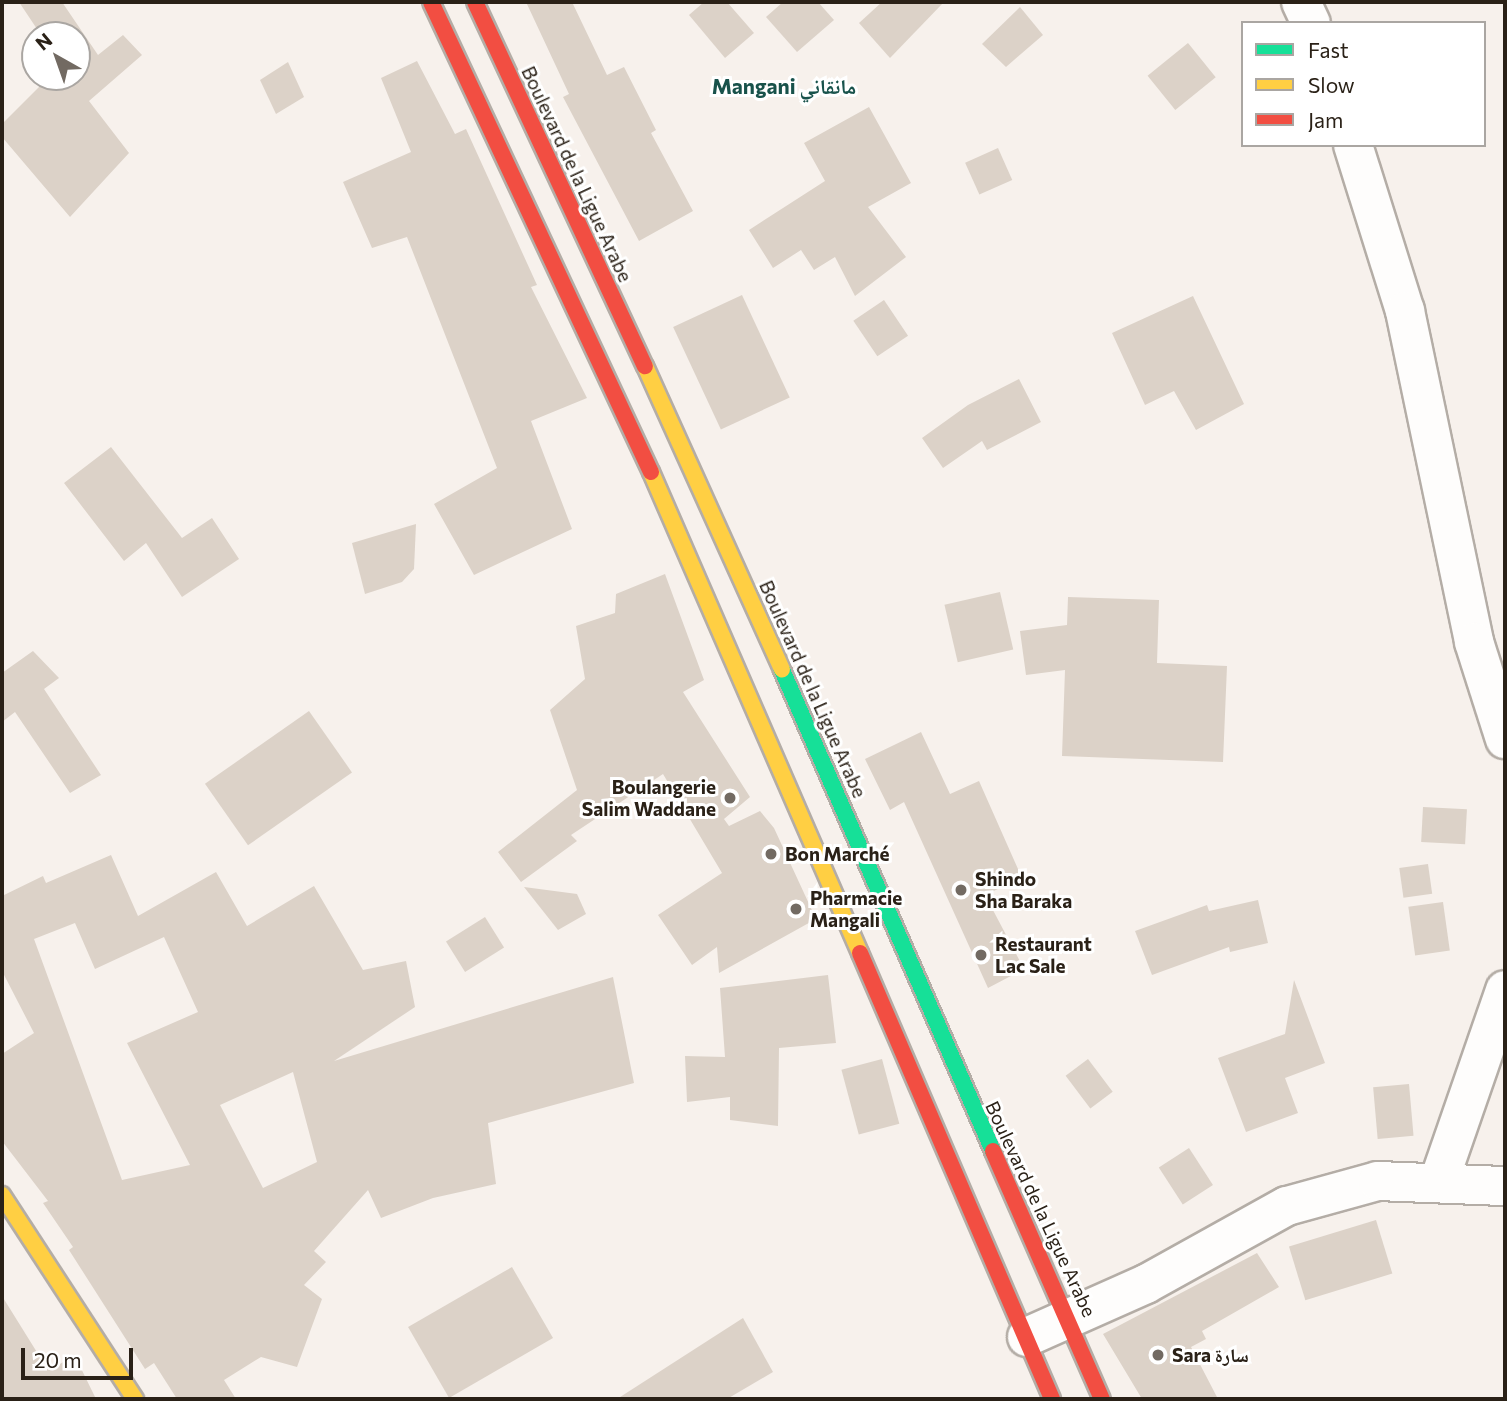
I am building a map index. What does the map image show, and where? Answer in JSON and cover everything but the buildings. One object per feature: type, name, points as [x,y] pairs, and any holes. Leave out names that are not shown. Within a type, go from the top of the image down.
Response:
[{"type":"main road","name":"Boulevard de la Ligue Arabe","points":[[431,2],[542,194],[713,516],[876,932],[1052,1399]]},
{"type":"main road","name":"Boulevard de la Ligue Arabe","points":[[475,2],[542,194],[679,531],[1068,1318],[1102,1399]]},
{"type":"main road","points":[[679,531],[713,516]]},
{"type":"main road","points":[[2,1195],[135,1399]]},
{"type":"street","points":[[1301,2],[1310,21]]},
{"type":"street","points":[[1354,147],[1405,311],[1474,642],[1503,725]]},
{"type":"street","points":[[1440,1181],[1505,990]]},
{"type":"street","points":[[1027,1337],[1146,1284],[1287,1206],[1378,1181],[1440,1181],[1505,1186]]},
{"type":"traffic: fast","points":[[782,670],[993,1151]]},
{"type":"traffic: slow","points":[[645,366],[782,670]]},
{"type":"traffic: slow","points":[[651,472],[860,953]]},
{"type":"traffic: slow","points":[[2,1195],[135,1399]]},
{"type":"traffic: jam","points":[[431,2],[651,472]]},
{"type":"traffic: jam","points":[[475,2],[645,366]]},
{"type":"traffic: jam","points":[[860,953],[1052,1399]]},
{"type":"traffic: jam","points":[[993,1151],[1102,1399]]},
{"type":"place","name":"Boulangerie Salim Waddane","points":[[730,798]]},
{"type":"place","name":"Bon Marché","points":[[771,854]]},
{"type":"place","name":"Shindo Sha Baraka","points":[[961,890]]},
{"type":"place","name":"Pharmacie Mangali","points":[[796,909]]},
{"type":"place","name":"Restaurant Lac Sale","points":[[981,955]]},
{"type":"place","name":"Sara سارة","points":[[1158,1355]]},
{"type":"district","name":"Mangani مانقاني","points":[[784,86]]}]
